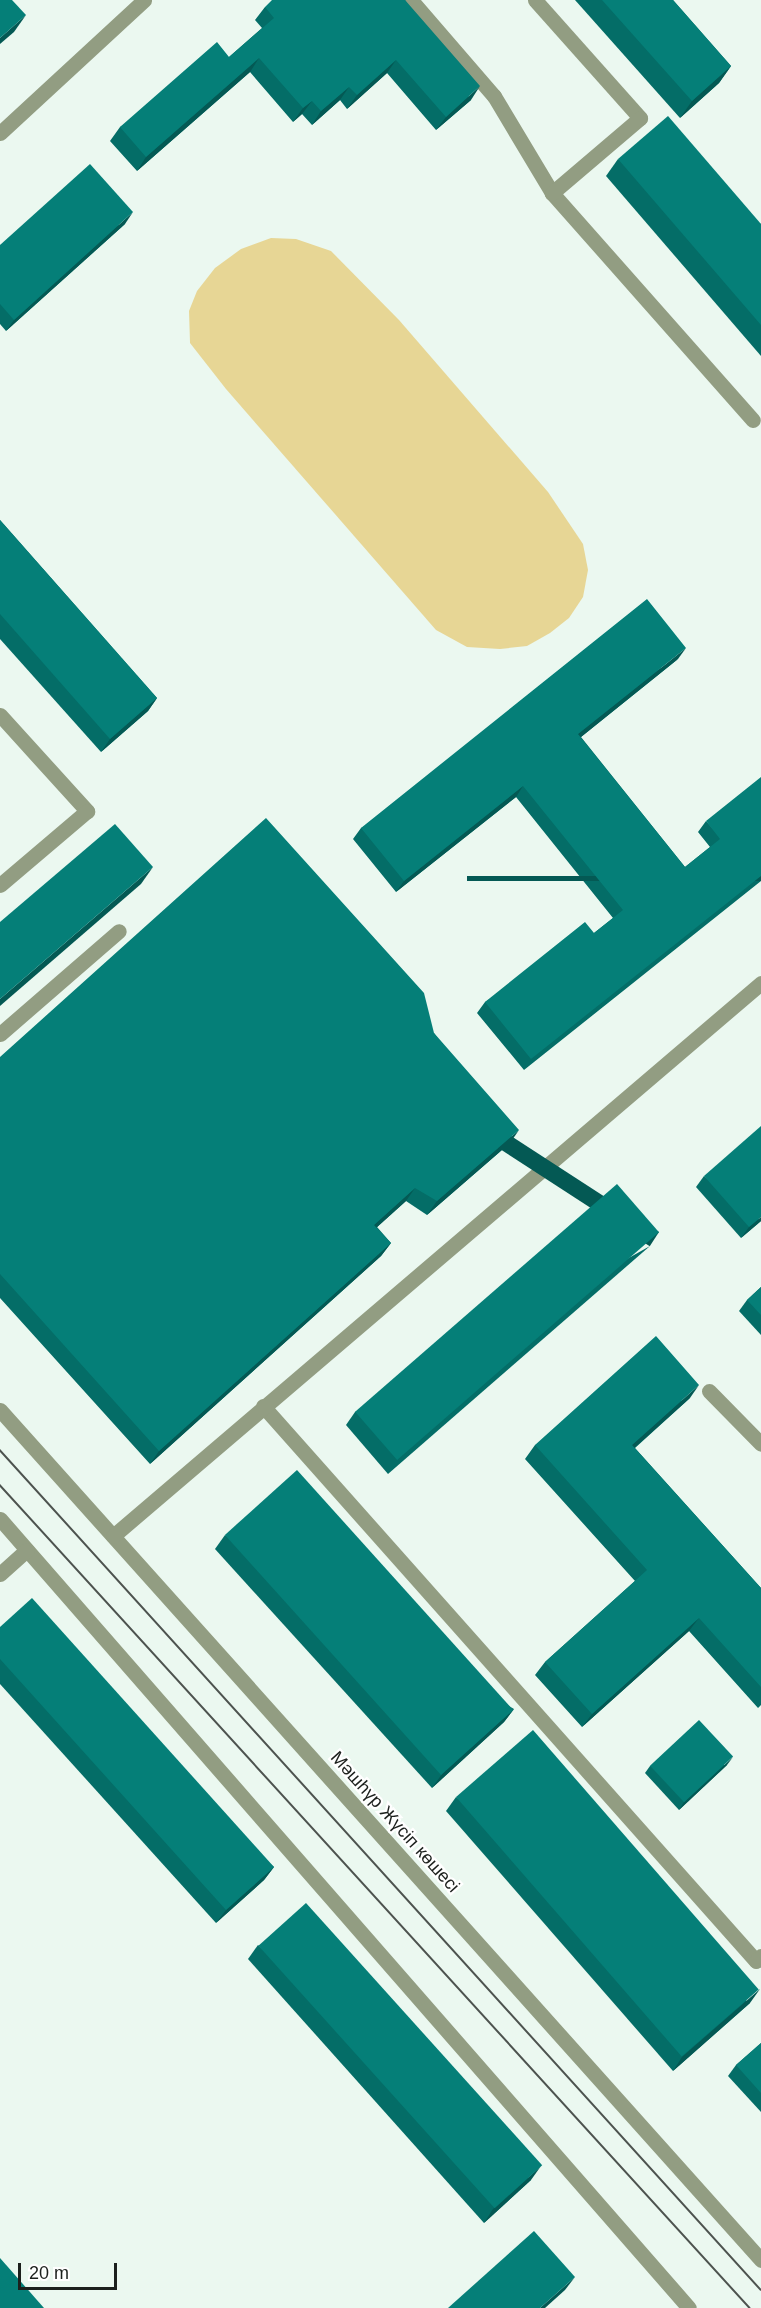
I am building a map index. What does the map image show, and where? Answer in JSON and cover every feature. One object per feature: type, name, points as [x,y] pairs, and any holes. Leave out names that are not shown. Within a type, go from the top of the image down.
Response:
[{"type":"street","points":[[0,133],[144,0]]},
{"type":"street","points":[[411,0],[494,96],[552,193],[753,420]]},
{"type":"street","points":[[535,0],[640,118],[552,193]]},
{"type":"street","points":[[0,715],[87,811],[0,885]]},
{"type":"street","points":[[0,1034],[119,932]]},
{"type":"street","points":[[112,1536],[761,983]]},
{"type":"street","points":[[709,1391],[761,1444]]},
{"type":"street","points":[[263,1406],[756,1961],[761,1956]]},
{"type":"street","name":"Мәшһүр Жүсіп көшесі","points":[[0,1410],[761,2260]]},
{"type":"street","points":[[0,1519],[689,2308]]},
{"type":"street","points":[[0,1574],[27,1550]]},
{"type":"shaded area","points":[[271,238],[296,239],[331,251],[399,320],[548,492],[583,544],[588,570],[583,597],[569,618],[550,633],[527,646],[500,649],[467,647],[436,630],[226,389],[190,343],[189,311],[197,291],[215,268],[241,249]]},
{"type":"building","points":[[0,0],[12,0],[26,15],[0,38]]},
{"type":"building","points":[[272,0],[405,0],[480,86],[446,117],[396,60],[357,95],[349,87],[321,111],[312,101],[303,108],[259,58],[146,157],[120,127],[217,42],[229,57],[274,18],[265,7]]},
{"type":"building","points":[[602,0],[673,0],[731,66],[692,101]]},
{"type":"building","points":[[668,116],[761,224],[761,325],[618,159]]},
{"type":"building","points":[[90,164],[133,212],[14,320],[0,304],[0,245]]},
{"type":"building","points":[[0,520],[157,698],[110,739],[0,614]]},
{"type":"building","points":[[647,599],[686,648],[578,734],[685,867],[720,839],[706,821],[761,777],[761,876],[531,1059],[485,1002],[585,922],[594,933],[623,910],[523,786],[404,881],[361,828]]},
{"type":"building","points":[[266,818],[424,993],[434,1033],[519,1130],[437,1201],[415,1188],[374,1225],[391,1243],[159,1451],[0,1274],[0,1057]]},
{"type":"building","points":[[115,824],[153,867],[0,999],[0,922]]},
{"type":"building","points":[[761,1126],[761,1217],[749,1227],[704,1176]]},
{"type":"building","points":[[617,1184],[659,1232],[397,1460],[355,1412]]},
{"type":"building","points":[[761,1287],[761,1315],[747,1300]]},
{"type":"building","points":[[656,1336],[699,1385],[632,1445],[761,1588],[761,1687],[699,1618],[592,1714],[545,1662],[647,1570],[535,1445]]},
{"type":"building","points":[[297,1470],[513,1710],[441,1775],[225,1535]]},
{"type":"building","points":[[32,1598],[274,1867],[226,1910],[0,1659],[0,1627]]},
{"type":"building","points":[[699,1720],[733,1757],[684,1802],[650,1766]]},
{"type":"building","points":[[533,1730],[759,1990],[682,2057],[456,1797]]},
{"type":"building","points":[[306,1903],[542,2165],[495,2208],[258,1946]]},
{"type":"building","points":[[761,2043],[761,2093],[736,2065]]},
{"type":"building","points":[[534,2231],[575,2277],[540,2308],[448,2308]]},
{"type":"building","points":[[0,2258],[44,2308],[0,2308]]},
{"type":"tram line","points":[[0,1450],[761,2290]]},
{"type":"tram line","points":[[0,1485],[750,2308]]}]
